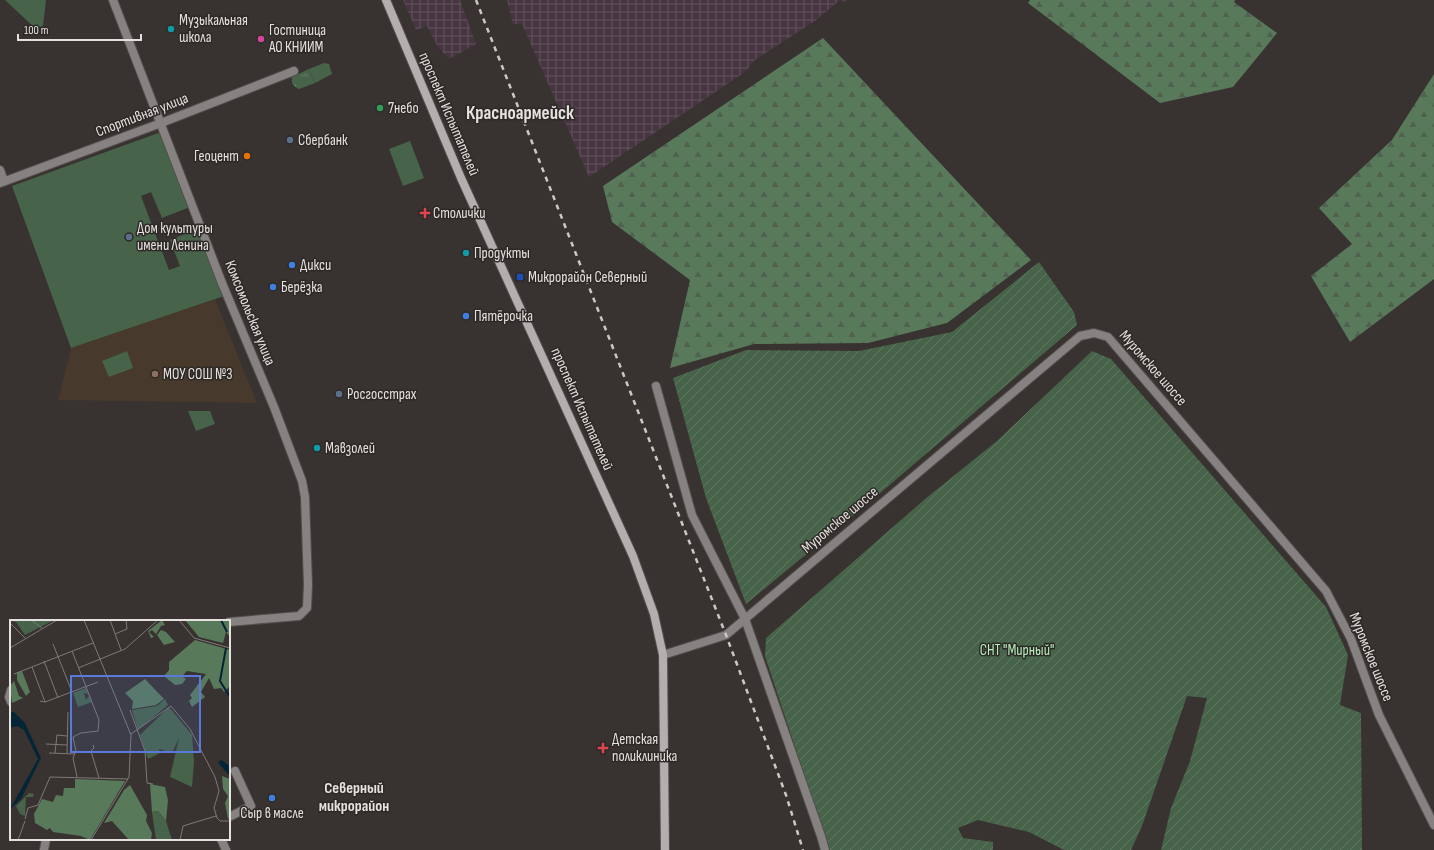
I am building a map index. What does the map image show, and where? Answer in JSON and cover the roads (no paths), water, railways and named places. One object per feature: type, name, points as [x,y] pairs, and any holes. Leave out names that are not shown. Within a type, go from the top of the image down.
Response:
[{"type":"main road","name":"проспект Испытателей","points":[[386,0],[464,185],[633,556],[654,614],[662,655],[666,850]]},
{"type":"street","name":"Комсомольская улица","points":[[113,0],[222,283],[274,407],[302,480],[305,504],[308,585],[307,608],[299,616],[230,622]]},
{"type":"street","name":"Спортивная улица","points":[[2,182],[294,72]]},
{"type":"street","points":[[0,170],[2,182]]},
{"type":"street","name":"Муромское шоссе","points":[[662,655],[726,635],[1080,336],[1094,333],[1108,337],[1326,591],[1351,639],[1379,715],[1434,825]]},
{"type":"street","points":[[656,386],[692,515],[745,619],[825,850]]},
{"type":"street","points":[[230,816],[251,806],[236,771]]},
{"type":"street","points":[[44,850],[46,840]]},
{"type":"street","points":[[222,840],[226,850]]},
{"type":"railway","points":[[476,0],[726,635],[786,795],[803,850]]},
{"type":"place","name":"Музыкальная школа","points":[[171,29]]},
{"type":"place","name":"Гостиница АО КНИИМ","points":[[261,39]]},
{"type":"place","name":"7небо","points":[[380,108]]},
{"type":"place","name":"Сбербанк","points":[[290,140]]},
{"type":"place","name":"Геоцент","points":[[247,156]]},
{"type":"place","name":"Столички","points":[[425,213]]},
{"type":"place","name":"Дом культуры имени Ленина","points":[[129,237]]},
{"type":"place","name":"Продукты","points":[[466,253]]},
{"type":"place","name":"Дикси","points":[[292,265]]},
{"type":"place","name":"Микрорайон Северный","points":[[520,277]]},
{"type":"place","name":"Берёзка","points":[[273,287]]},
{"type":"place","name":"Пятёрочка","points":[[466,316]]},
{"type":"place","name":"МОУ СОШ №3","points":[[155,374]]},
{"type":"place","name":"Росгосстрах","points":[[339,394]]},
{"type":"place","name":"Мавзолей","points":[[317,448]]},
{"type":"place","name":"Детская поликлиника","points":[[603,748]]},
{"type":"place","name":"Сыр в масле","points":[[272,798]]},
{"type":"district","name":"Красноармейск","points":[[520,113]]},
{"type":"district","name":"Северный микрорайон","points":[[354,797]]},
{"type":"park label","name":"СНТ \"Мирный\"","points":[[1017,650]]}]
